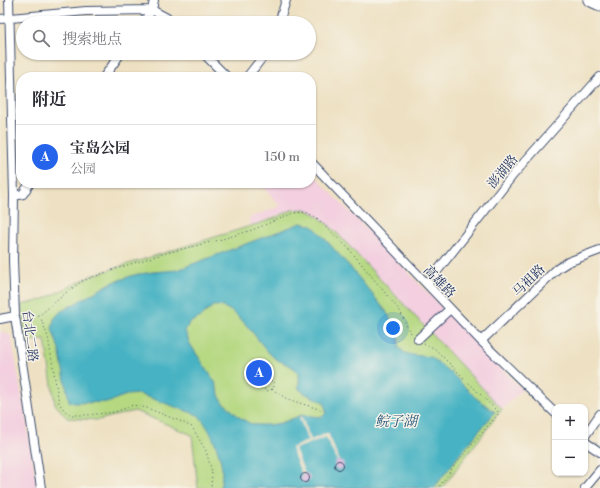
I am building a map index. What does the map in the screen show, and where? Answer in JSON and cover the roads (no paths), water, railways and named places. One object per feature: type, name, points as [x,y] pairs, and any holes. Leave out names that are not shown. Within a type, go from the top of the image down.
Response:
[{"type":"main road","points":[[589,0],[600,5]]},
{"type":"street","name":"台北二路","points":[[9,0],[14,196],[13,260],[15,316],[41,488]]},
{"type":"street","points":[[148,16],[152,10],[154,0]]},
{"type":"street","points":[[281,16],[286,0]]},
{"type":"street","points":[[38,16],[86,11],[152,10],[163,16]]},
{"type":"street","points":[[0,19],[16,18]]},
{"type":"street","points":[[108,72],[116,60]]},
{"type":"street","points":[[210,60],[222,72]]},
{"type":"street","points":[[251,72],[260,60]]},
{"type":"street","name":"澎湖路","points":[[427,284],[513,175],[600,77]]},
{"type":"street","name":"高雄路","points":[[316,167],[481,341],[552,410]]},
{"type":"street","points":[[14,196],[23,194],[27,188]]},
{"type":"street","name":"马祖路","points":[[481,341],[557,269],[568,262],[600,250]]},
{"type":"street","points":[[418,339],[450,309]]},
{"type":"street","points":[[0,319],[15,316]]},
{"type":"street","points":[[588,432],[600,414]]},
{"type":"street","points":[[588,444],[600,452]]},
{"type":"street","points":[[585,488],[600,470]]},
{"type":"water","name":"鲩子湖","points":[[301,223],[311,225],[351,268],[386,311],[398,334],[399,348],[405,353],[412,355],[431,357],[453,375],[476,398],[495,412],[434,488],[220,488],[222,472],[218,450],[207,427],[198,415],[139,394],[127,395],[110,402],[74,403],[69,401],[59,349],[52,329],[54,319],[60,312],[111,283],[134,275],[177,270]],"holes":[[[213,306],[222,307],[238,317],[273,357],[297,371],[299,377],[299,389],[325,404],[326,413],[322,417],[302,415],[281,423],[257,425],[249,423],[239,417],[221,400],[215,382],[190,344],[185,331],[189,323],[199,318]]]},
{"type":"place","name":"宝岛公园","points":[[259,373]]}]
